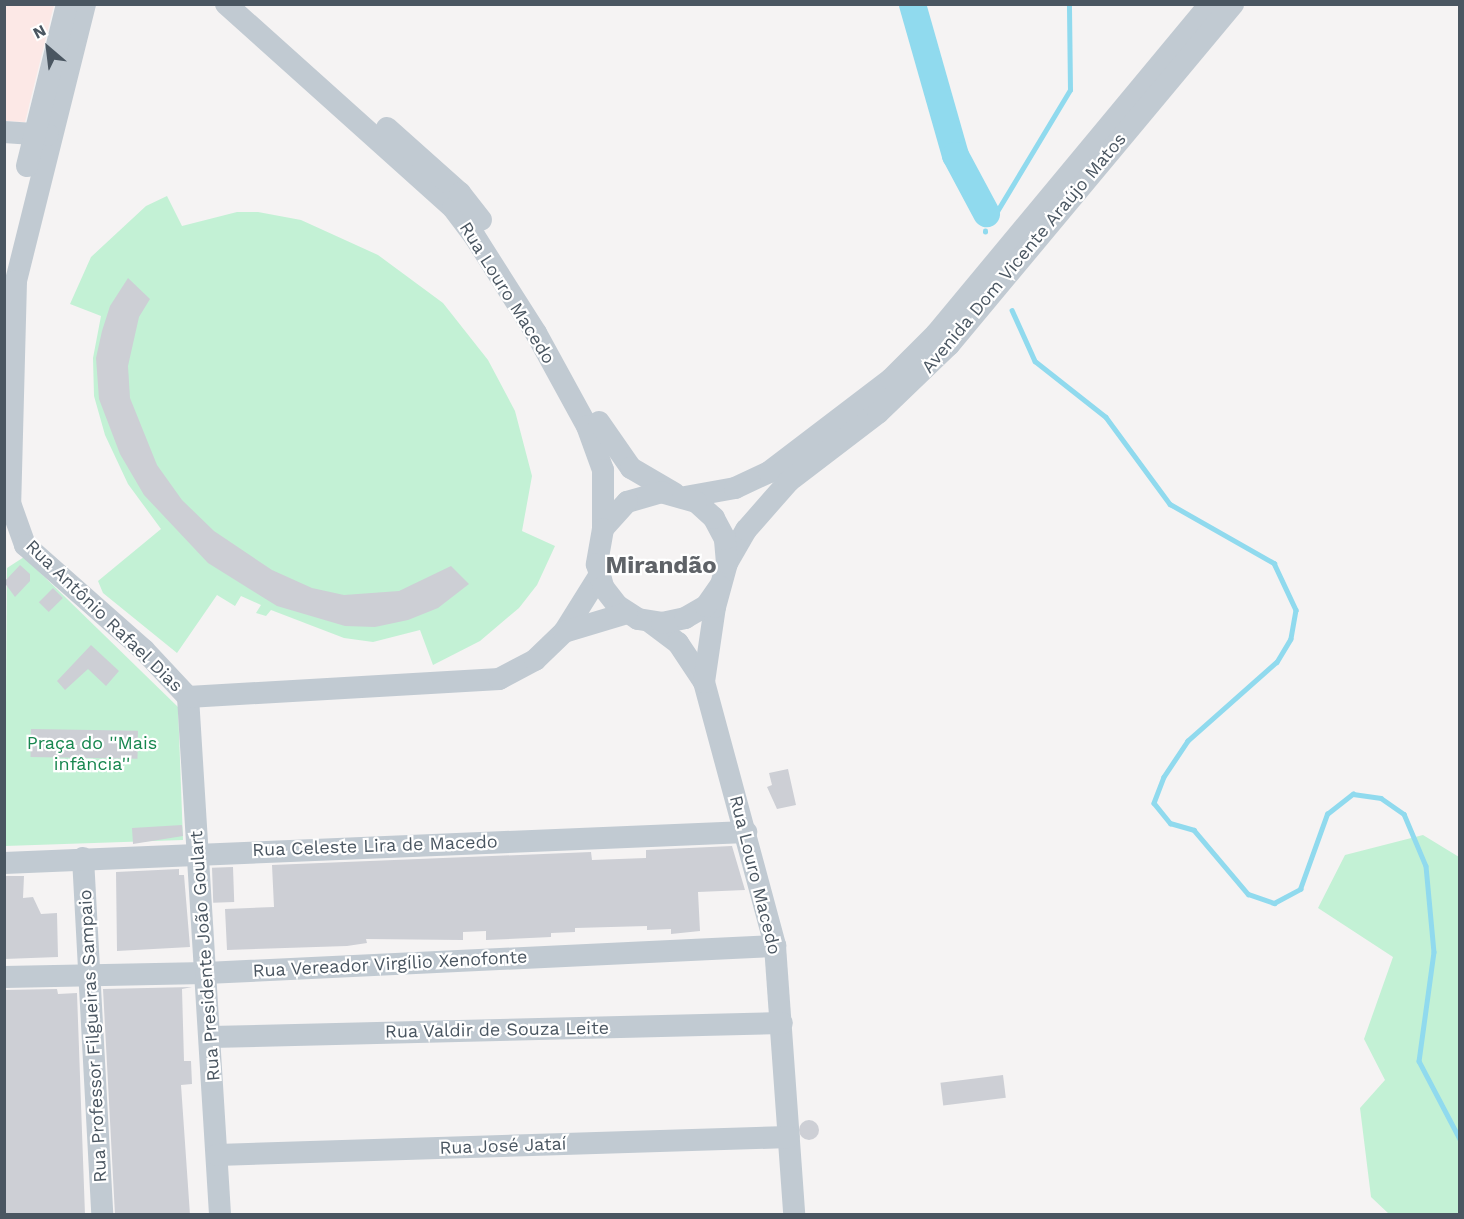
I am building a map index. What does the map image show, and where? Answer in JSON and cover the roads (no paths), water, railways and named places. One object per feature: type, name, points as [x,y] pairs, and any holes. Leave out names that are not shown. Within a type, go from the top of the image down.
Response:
[{"type":"street","name":"Rua Antônio Rafael Dias","points":[[67,4],[16,281],[8,405],[10,503],[15,544],[144,650],[188,697]]},
{"type":"street","name":"Rua Antônio Rafael Dias","points":[[4,263],[42,134],[85,4]]},
{"type":"street","name":"Rua Louro Macedo","points":[[226,4],[453,208],[475,237],[536,333],[587,426],[603,470],[603,529]]},
{"type":"street","name":"Rua Louro Macedo","points":[[249,4],[460,193],[512,267],[614,449],[639,473],[680,495]]},
{"type":"street","name":"Avenida Dom Vicente Araújo Matos","points":[[680,495],[735,488],[760,476],[891,379],[936,334],[1210,4]]},
{"type":"street","name":"Avenida Dom Vicente Araújo Matos","points":[[727,563],[746,530],[789,481],[878,413],[950,345],[1233,4]]},
{"type":"street","points":[[4,132],[42,134]]},
{"type":"street","points":[[680,495],[714,518],[725,539],[727,563],[720,586],[696,613],[674,622],[650,622],[627,613],[609,597],[599,576],[597,552],[603,529],[633,500],[680,495]]},
{"type":"street","points":[[188,697],[499,679],[535,660],[564,632],[599,576]]},
{"type":"street","name":"Rua Louro Macedo","points":[[704,682],[720,586]]},
{"type":"street","points":[[564,632],[627,613]]},
{"type":"street","name":"Rua Louro Macedo","points":[[650,622],[678,643],[704,682],[775,946],[794,1215]]},
{"type":"street","name":"Rua Presidente João Goulart","points":[[188,697],[211,1037],[220,1215]]},
{"type":"street","name":"Rua Celeste Lira de Macedo","points":[[4,863],[198,852],[746,832]]},
{"type":"street","name":"Rua Professor Filgueiras Sampaio","points":[[83,858],[92,974],[102,1215]]},
{"type":"street","name":"Rua Vereador Virgílio Xenofonte","points":[[4,977],[206,973],[775,946]]},
{"type":"street","name":"Rua Valdir de Souza Leite","points":[[211,1037],[782,1023]]},
{"type":"street","name":"Rua José Jataí","points":[[217,1155],[789,1137]]},
{"type":"waterway","points":[[912,4],[955,155],[986,213]]},
{"type":"waterway","points":[[993,218],[1070,90],[1069,4]]},
{"type":"waterway","points":[[1012,310],[1035,361],[1106,417],[1170,504],[1274,563],[1296,610],[1291,639],[1277,662],[1188,741],[1164,777],[1154,803],[1170,823],[1194,830],[1248,894],[1274,903],[1300,889],[1327,814],[1353,794],[1381,798],[1404,814],[1426,866],[1434,952],[1419,1061],[1460,1139]]},
{"type":"district","name":"Mirandão","points":[[661,566]]},
{"type":"park label","name":"Praça do ''Mais infância''","points":[[92,754]]}]
